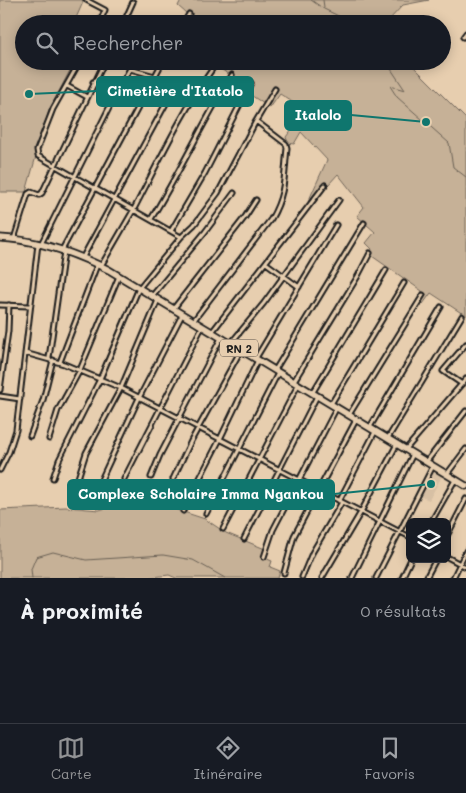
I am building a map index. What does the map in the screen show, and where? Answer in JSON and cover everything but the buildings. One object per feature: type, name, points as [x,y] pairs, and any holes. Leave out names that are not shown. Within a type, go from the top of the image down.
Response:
[{"type":"highway","name":"RN 2","points":[[0,238],[40,244],[63,251],[119,276],[466,486]]},
{"type":"street","points":[[86,0],[94,2],[105,10],[103,15]]},
{"type":"street","points":[[128,15],[133,2]]},
{"type":"street","points":[[75,70],[53,109],[37,150],[38,156],[181,237]]},
{"type":"street","points":[[14,239],[28,194],[31,192],[40,195],[99,70]]},
{"type":"street","points":[[0,470],[13,442],[20,399],[30,306],[40,244],[129,70]]},
{"type":"street","points":[[82,258],[176,85],[134,70]]},
{"type":"street","points":[[49,358],[63,251],[94,187],[158,70]]},
{"type":"street","points":[[60,362],[99,266],[133,209],[195,94],[212,70]]},
{"type":"street","points":[[151,219],[232,75]]},
{"type":"street","points":[[93,82],[115,96]]},
{"type":"street","points":[[171,231],[205,173],[251,82]]},
{"type":"street","points":[[67,86],[87,98]]},
{"type":"street","points":[[53,478],[59,460],[100,379],[139,288],[181,237],[194,225],[218,193],[275,89]]},
{"type":"street","points":[[193,321],[271,219],[280,202],[284,186],[286,144],[256,121]]},
{"type":"street","points":[[212,332],[325,185]]},
{"type":"street","points":[[152,296],[205,232],[234,193]]},
{"type":"street","points":[[173,309],[245,217],[256,200]]},
{"type":"street","points":[[231,343],[284,276],[339,200]]},
{"type":"street","points":[[206,514],[277,371],[364,223]]},
{"type":"street","points":[[183,511],[220,439],[257,359],[336,225]]},
{"type":"street","points":[[223,529],[260,460],[296,383],[370,253]]},
{"type":"street","points":[[266,263],[299,287]]},
{"type":"street","points":[[244,539],[280,470],[315,394],[386,270]]},
{"type":"street","points":[[49,439],[58,410],[80,370],[119,276]]},
{"type":"street","points":[[331,404],[404,283]]},
{"type":"street","points":[[349,415],[423,295]]},
{"type":"street","points":[[78,478],[86,453],[120,388],[158,300]]},
{"type":"street","points":[[0,305],[30,306]]},
{"type":"street","points":[[0,390],[8,331],[9,305]]},
{"type":"street","points":[[369,427],[441,307]]},
{"type":"street","points":[[101,480],[139,398],[182,314]]},
{"type":"street","points":[[388,438],[462,316]]},
{"type":"street","points":[[124,479],[202,326]]},
{"type":"street","points":[[151,477],[160,455],[221,337]]},
{"type":"street","points":[[462,384],[443,371],[466,344]]},
{"type":"street","points":[[173,479],[242,350]]},
{"type":"street","points":[[25,353],[60,362],[120,388],[406,535]]},
{"type":"street","points":[[30,436],[43,400],[53,360]]},
{"type":"street","points":[[406,449],[466,379]]},
{"type":"street","points":[[0,396],[20,399]]},
{"type":"street","points":[[264,557],[274,530],[337,408]]},
{"type":"street","points":[[427,461],[466,411]]},
{"type":"street","points":[[284,573],[294,536],[357,420]]},
{"type":"street","points":[[302,577],[312,553],[376,431]]},
{"type":"street","points":[[322,578],[397,444]]},
{"type":"street","points":[[447,474],[466,449]]},
{"type":"street","points":[[352,578],[414,454]]},
{"type":"street","points":[[376,578],[434,466]]},
{"type":"street","points":[[434,518],[455,479]]},
{"type":"street","points":[[451,528],[466,499]]},
{"type":"street","points":[[453,578],[466,551]]},
{"type":"street","points":[[451,559],[466,567]]},
{"type":"street","points":[[402,578],[409,563]]},
{"type":"street","points":[[426,578],[434,563]]},
{"type":"shaded area","points":[[0,0],[84,0],[77,15],[15,15],[15,70],[70,70],[49,110],[26,192],[0,192]]},
{"type":"shaded area","points":[[181,0],[429,0],[403,5],[394,15],[187,15],[178,6]]},
{"type":"shaded area","points":[[222,70],[417,70],[466,119],[466,316],[431,293],[423,304],[418,301],[422,291],[369,254],[372,249],[366,243],[375,232],[357,216],[364,207],[338,174],[320,194],[313,206],[308,202],[327,160],[301,132],[294,144],[288,143],[286,137],[295,125],[286,119],[297,105],[280,94],[270,108],[230,81],[232,76]]},
{"type":"shaded area","points":[[434,466],[444,472],[429,500],[419,496]]},
{"type":"shaded area","points":[[159,504],[205,519],[226,533],[265,549],[262,557],[272,561],[270,567],[280,571],[278,578],[176,578],[169,575],[146,578],[0,578],[0,510],[66,507],[99,510],[119,505]]},
{"type":"waterway","points":[[311,0],[336,15]]},
{"type":"waterway","points":[[323,0],[324,7]]},
{"type":"waterway","points":[[392,70],[405,90],[390,86],[397,97],[449,143],[453,167],[466,177]]},
{"type":"waterway","points":[[32,578],[31,569],[36,557],[53,552],[86,560],[163,555],[193,560],[225,578]]},
{"type":"place","name":"Cimetière d'Itatolo","points":[[29,94]]},
{"type":"place","name":"Italolo","points":[[426,122]]},
{"type":"place","name":"Complexe Scholaire Imma Ngankou","points":[[431,484]]}]
